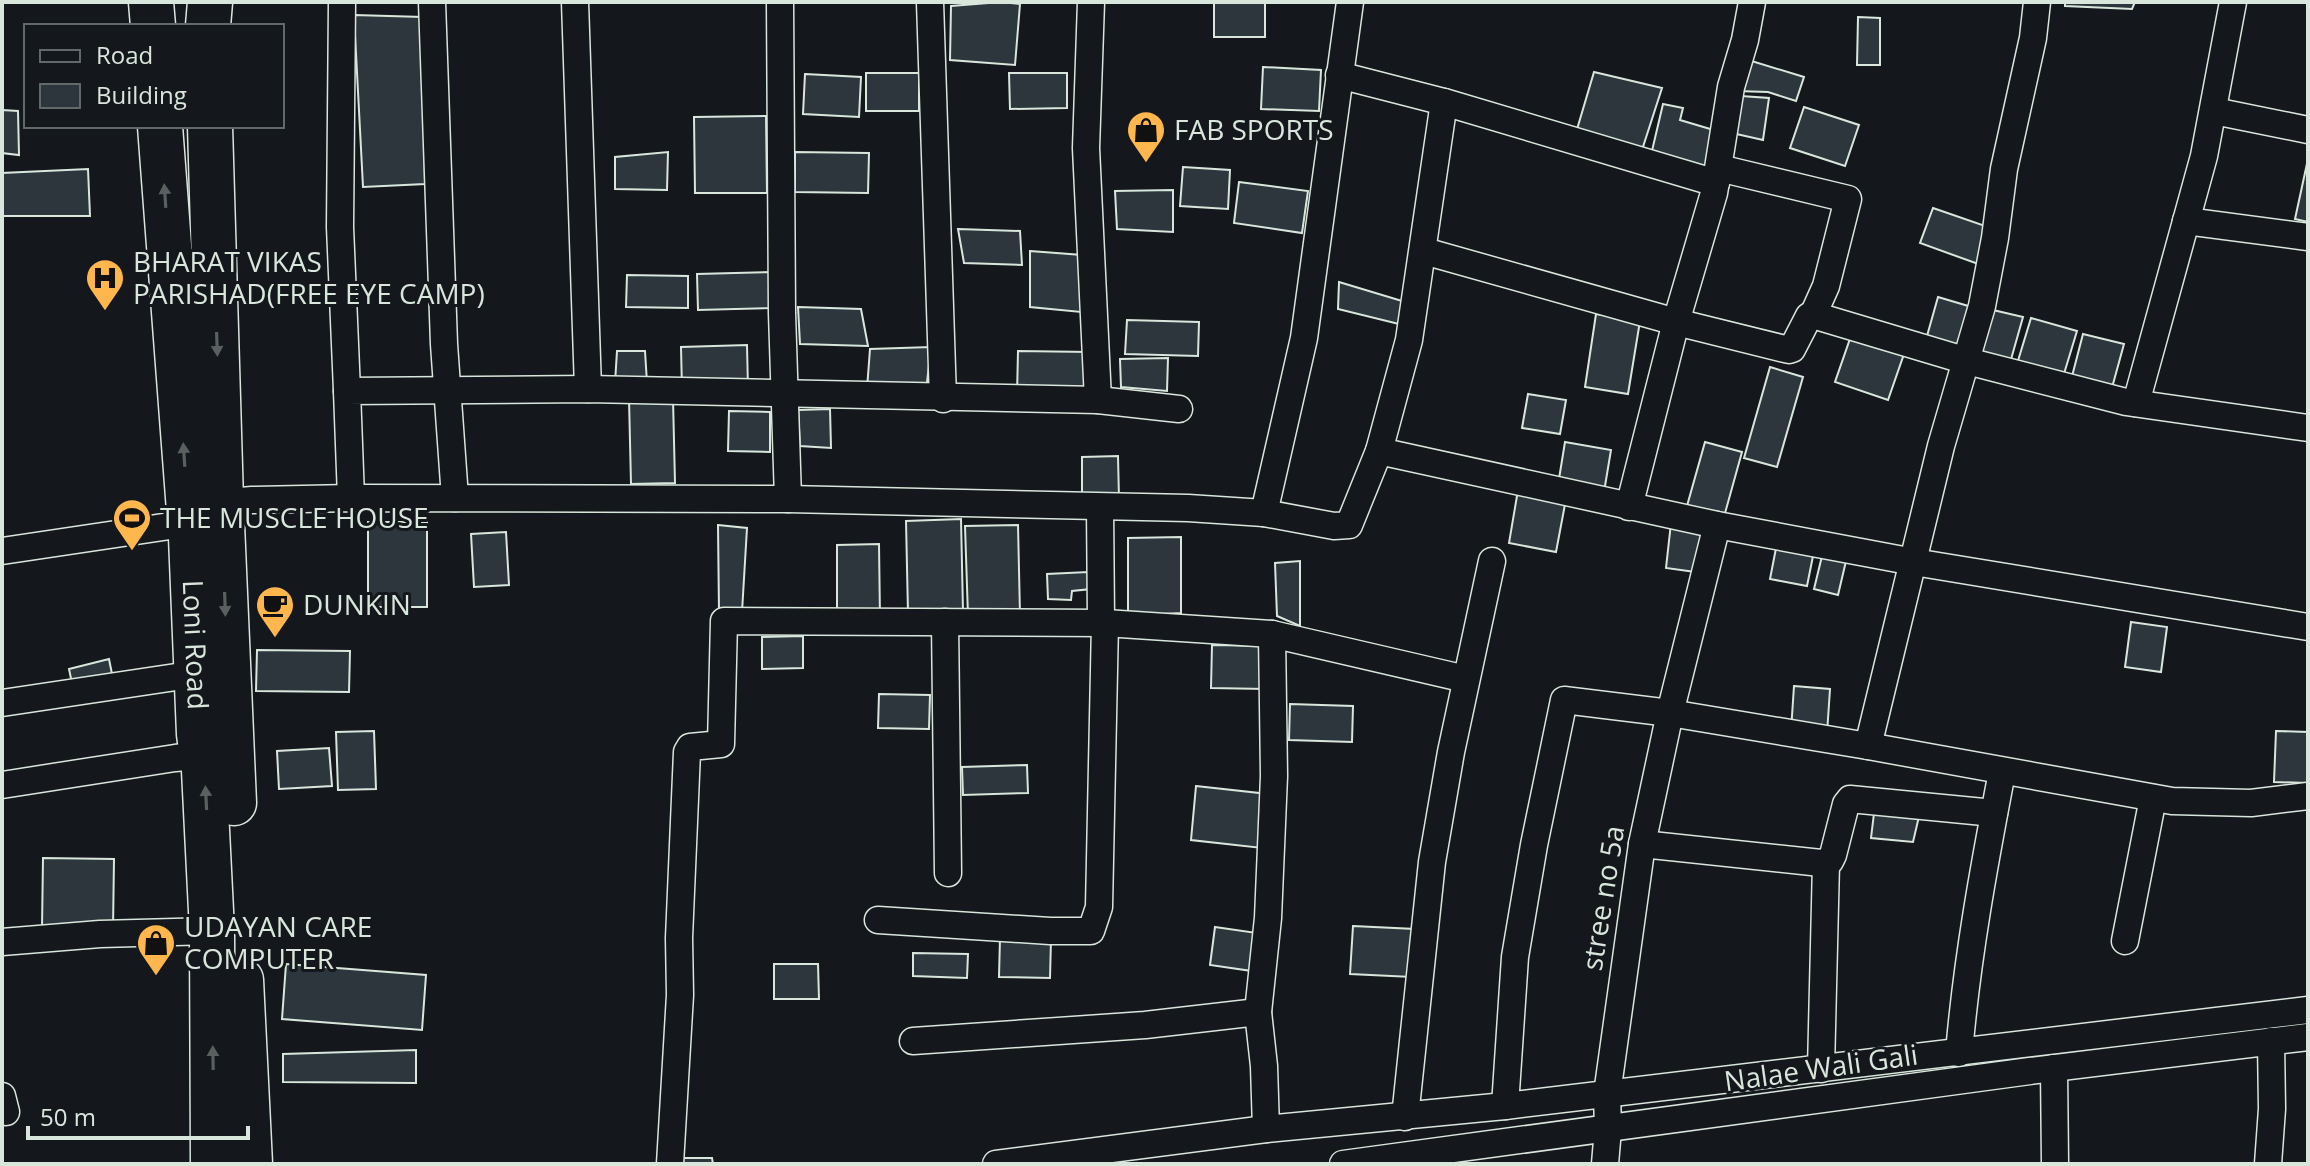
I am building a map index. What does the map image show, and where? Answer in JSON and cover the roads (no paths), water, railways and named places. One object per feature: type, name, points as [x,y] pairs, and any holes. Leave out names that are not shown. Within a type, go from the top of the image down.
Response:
[{"type":"highway","points":[[151,2],[153,24]]},
{"type":"highway","points":[[208,24],[210,2]]},
{"type":"highway","name":"Loni Road","points":[[160,128],[200,510],[250,1164]]},
{"type":"highway","name":"Loni Road","points":[[210,128],[196,674],[217,754],[212,931],[213,1164]]},
{"type":"street","points":[[342,2],[340,227],[351,498]]},
{"type":"street","points":[[432,2],[446,390],[455,498]]},
{"type":"street","points":[[575,2],[588,389]]},
{"type":"street","points":[[780,2],[788,499]]},
{"type":"street","points":[[930,2],[943,399]]},
{"type":"street","points":[[1091,2],[1087,161],[1098,400]]},
{"type":"street","points":[[1264,513],[1304,338],[1350,2]]},
{"type":"street","points":[[1629,507],[1676,322],[1718,176],[1731,87],[1752,2]]},
{"type":"street","points":[[1868,746],[1941,446],[1967,361],[1995,238],[2004,169],[2026,73],[2037,2]]},
{"type":"street","points":[[2136,403],[2214,111],[2233,2]]},
{"type":"street","points":[[1339,75],[1718,176],[1848,199],[1826,286],[1813,315],[1809,316],[1790,350],[1676,322],[1424,251]]},
{"type":"street","points":[[2,551],[200,510],[351,498],[788,499],[1100,507],[1264,513],[1334,526],[1349,525],[1379,451],[1409,340],[1444,102]]},
{"type":"street","points":[[2214,111],[2308,130]]},
{"type":"street","points":[[2186,221],[2308,237]]},
{"type":"street","points":[[1813,315],[1967,361],[2136,403],[2308,428]]},
{"type":"street","points":[[347,391],[588,389],[1098,400],[1179,409]]},
{"type":"street","points":[[1379,451],[1717,525],[1914,562],[2308,627]]},
{"type":"street","points":[[878,920],[1091,931],[1099,907],[1105,623],[1101,620],[1100,507]]},
{"type":"street","name":"stree no 5a","points":[[1605,1164],[1607,1094],[1642,844],[1670,713],[1717,525]]},
{"type":"street","points":[[1405,1117],[1425,908],[1466,679],[1492,561]]},
{"type":"street","points":[[670,1164],[680,995],[679,938],[687,752],[690,747],[721,744],[724,621],[1105,623],[1272,634],[1466,679]]},
{"type":"street","points":[[945,622],[948,873]]},
{"type":"street","points":[[1266,1129],[1258,1012],[1268,918],[1274,776],[1272,634]]},
{"type":"street","points":[[2,703],[196,674]]},
{"type":"street","points":[[1505,1106],[1515,957],[1564,700],[1670,713],[2153,798],[2215,804],[2308,796]]},
{"type":"street","points":[[2,785],[217,754]]},
{"type":"street","points":[[1959,1053],[1966,974],[2002,772]]},
{"type":"street","points":[[2125,941],[2153,798]]},
{"type":"street","points":[[1821,1069],[1826,863],[1833,855],[1846,804],[1850,799],[1994,813]]},
{"type":"street","points":[[1642,844],[1826,863]]},
{"type":"street","points":[[2,942],[100,934],[212,931]]},
{"type":"street","points":[[996,1164],[1266,1129],[1505,1106],[2308,1010]]},
{"type":"street","points":[[913,1041],[1145,1025],[1258,1012]]},
{"type":"street","name":"Nalae Wali Gali","points":[[1343,1164],[2054,1068],[2308,1037]]},
{"type":"street","points":[[2268,1164],[2272,1109],[2271,1041]]},
{"type":"street","points":[[2054,1068],[2055,1164]]},
{"type":"place","name":"FAB SPORTS","points":[[1146,164]]},
{"type":"place","name":"BHARAT VIKAS PARISHAD(FREE EYE CAMP)","points":[[105,312]]},
{"type":"place","name":"THE MUSCLE HOUSE","points":[[132,552]]},
{"type":"place","name":"DUNKIN","points":[[275,639]]},
{"type":"place","name":"UDAYAN CARE COMPUTER","points":[[156,977]]}]
